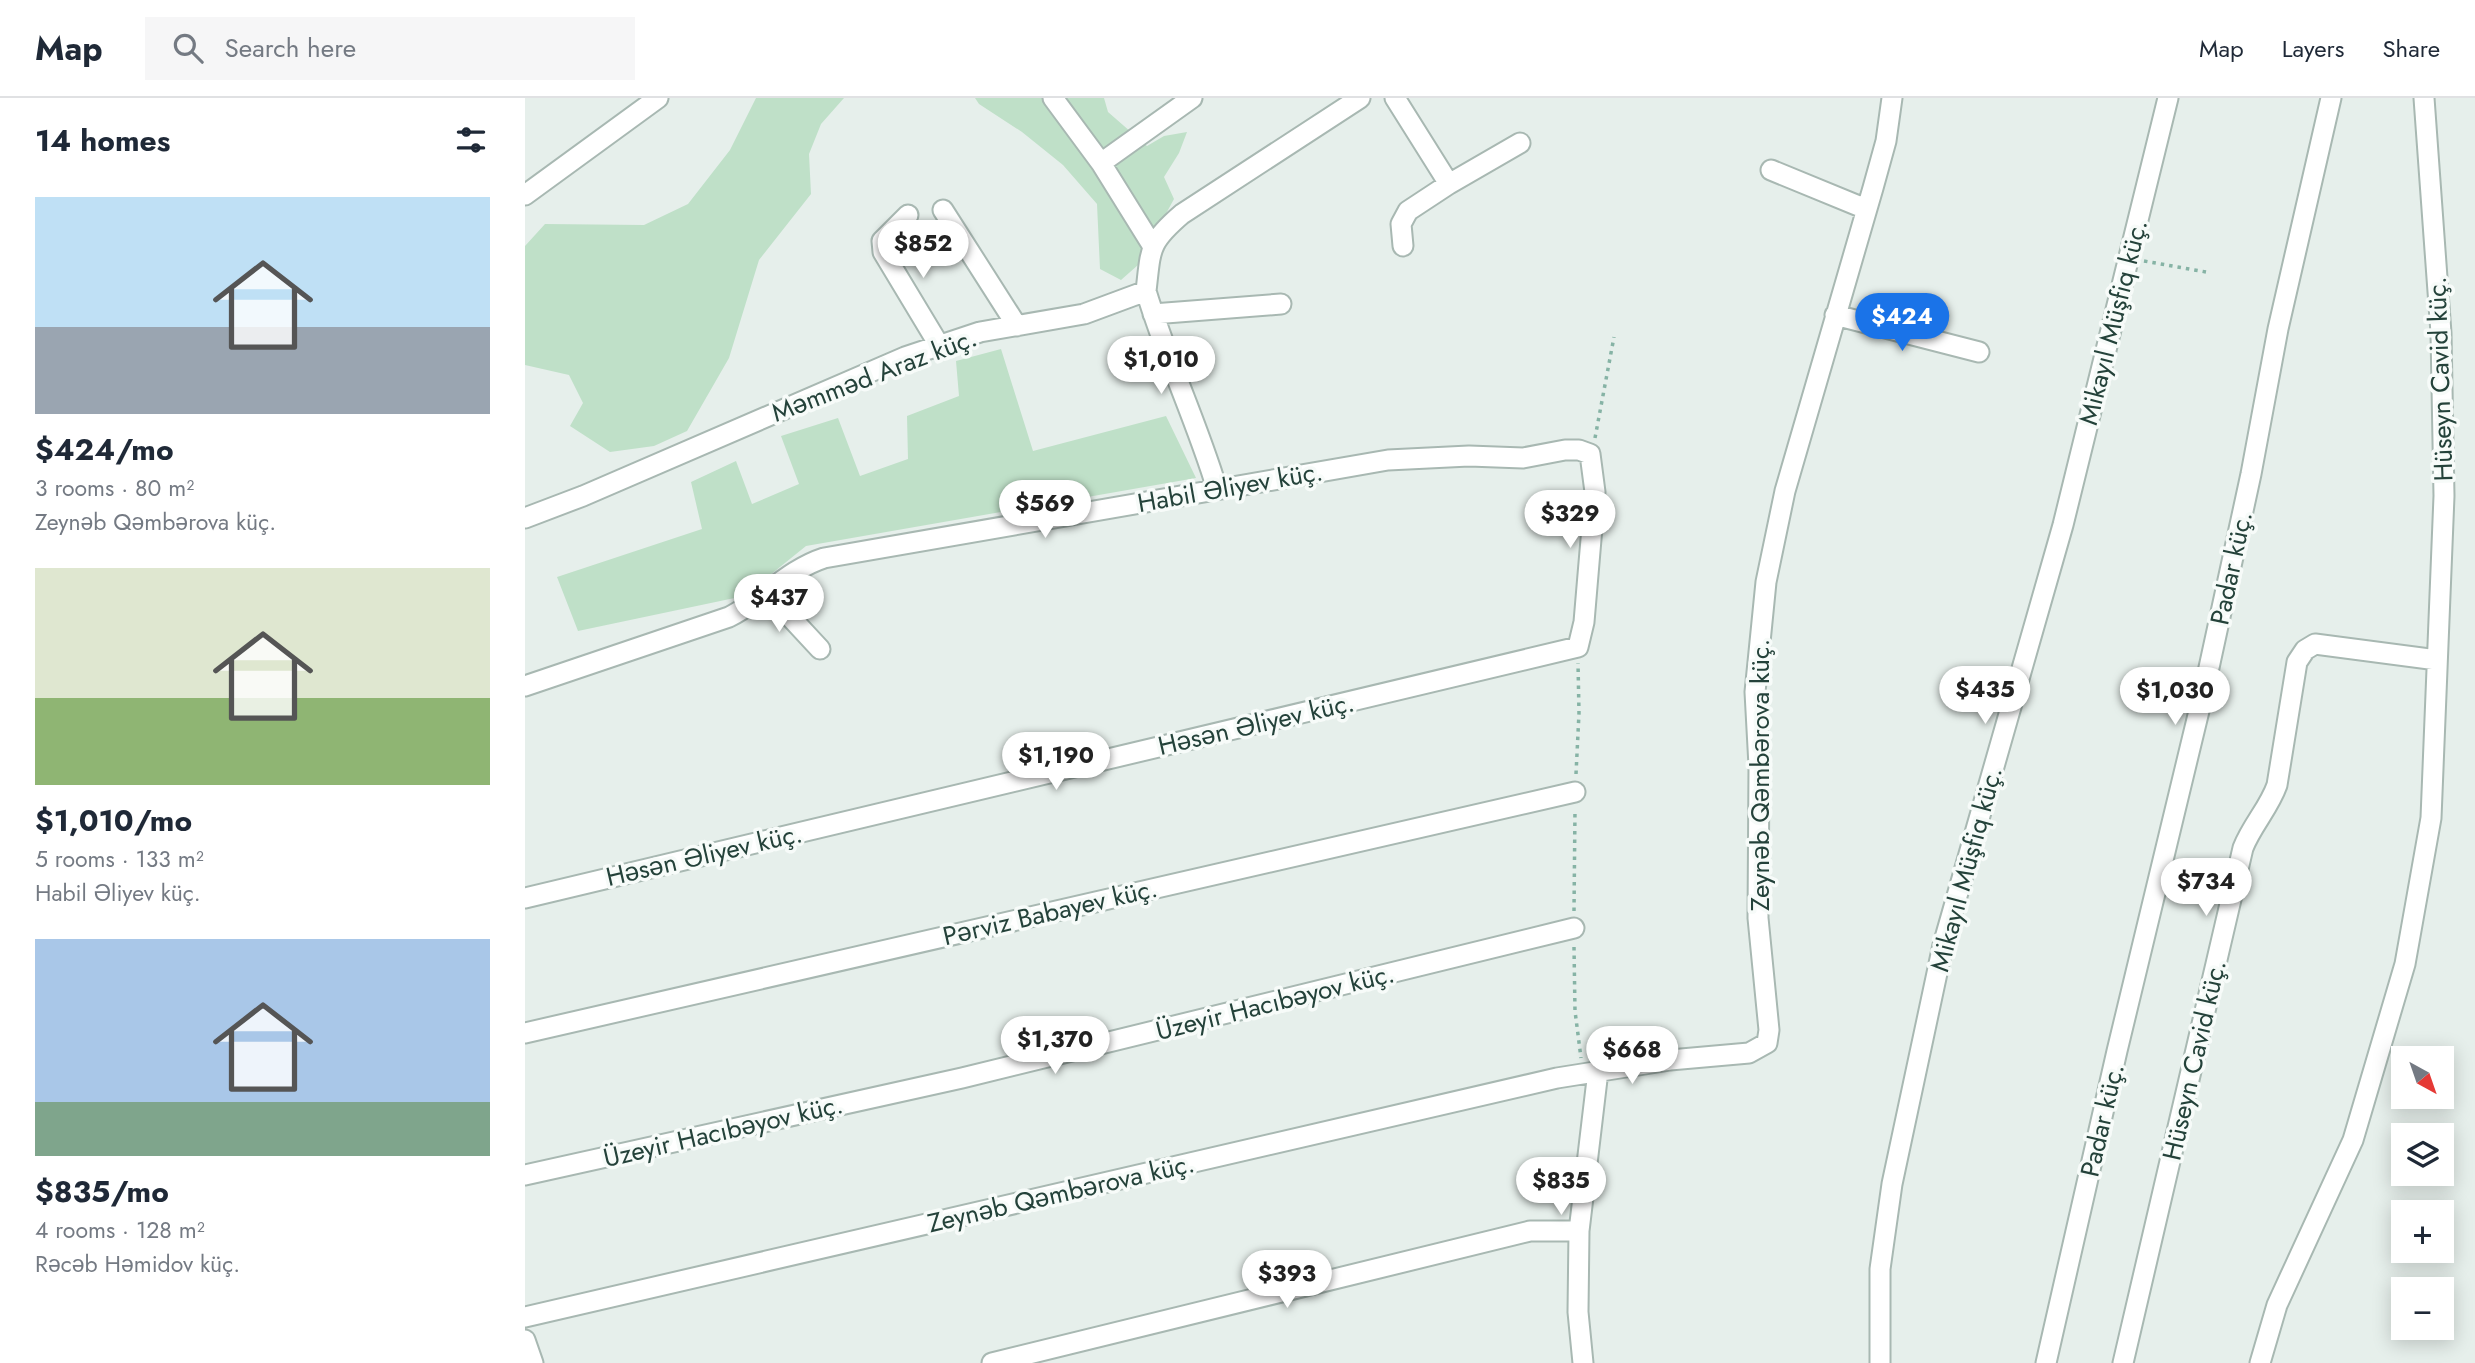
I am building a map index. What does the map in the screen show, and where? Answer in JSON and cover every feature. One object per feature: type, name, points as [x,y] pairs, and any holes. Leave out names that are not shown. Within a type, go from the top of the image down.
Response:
[{"type":"street","points":[[525,195],[658,98]]},
{"type":"street","points":[[1053,98],[1101,163],[1152,245]]},
{"type":"street","points":[[1101,163],[1192,98]]},
{"type":"street","points":[[1217,489],[1146,290],[1152,245],[1165,228],[1182,214],[1360,98]]},
{"type":"street","points":[[1395,98],[1449,184]]},
{"type":"street","name":"Zeynəb Qəmbərova küç.","points":[[525,1317],[1590,1073],[1670,1060],[1749,1053],[1767,1043],[1769,1030],[1758,918],[1759,766],[1755,692],[1766,582],[1785,491],[1886,141],[1892,98]]},
{"type":"street","name":"Mikayıl Müşfiq küç.","points":[[1880,1363],[1880,1269],[1892,1184],[1943,945],[2063,525],[2168,98]]},
{"type":"street","name":"Padar küç.","points":[[2046,1363],[2120,1037],[2205,686],[2251,474],[2277,329],[2331,98]]},
{"type":"street","name":"Hüseyn Cavid küç.","points":[[2260,1363],[2277,1305],[2353,1140],[2405,964],[2431,818],[2444,496],[2441,333],[2424,98]]},
{"type":"street","points":[[1403,246],[1401,224],[1408,211],[1520,143]]},
{"type":"street","points":[[1771,170],[1866,209]]},
{"type":"street","points":[[943,210],[1017,326]]},
{"type":"street","points":[[908,215],[882,241],[883,252],[939,345]]},
{"type":"street","name":"Məmməd Araz küç.","points":[[525,518],[583,496],[905,357],[980,331],[1084,314],[1146,290]]},
{"type":"street","points":[[1153,314],[1280,304]]},
{"type":"street","points":[[1835,315],[1979,352]]},
{"type":"street","name":"Habil Əliyev küç.","points":[[525,686],[729,617],[748,608],[793,571],[824,558],[1388,460],[1469,456],[1523,458],[1565,450],[1579,450],[1590,454]]},
{"type":"street","points":[[1578,647],[1584,622],[1595,492],[1590,454]]},
{"type":"street","points":[[768,593],[820,649]]},
{"type":"street","name":"Hüseyn Cavid küç.","points":[[2123,1363],[2243,848],[2277,785],[2297,662],[2305,650],[2315,644],[2437,660]]},
{"type":"street","name":"Həsən Əliyev küç.","points":[[525,898],[1578,647]]},
{"type":"street","name":"Pərviz Babayev küç.","points":[[525,1033],[1575,792]]},
{"type":"street","name":"Üzeyir Hacıbəyov küç.","points":[[525,1175],[962,1078],[1574,928]]},
{"type":"street","points":[[1583,1363],[1578,1312],[1579,1231],[1590,1073]]},
{"type":"street","points":[[992,1363],[1530,1231],[1579,1231]]},
{"type":"street","points":[[525,1340],[533,1363]]},
{"type":"path","points":[[2129,258],[2206,272]]},
{"type":"path","points":[[1590,454],[1598,427],[1614,337]]},
{"type":"path","points":[[1578,647],[1574,928],[1576,1011],[1590,1073]]},
{"type":"green space","points":[[756,98],[844,98],[821,124],[809,154],[811,194],[759,260],[729,358],[687,431],[654,446],[610,452],[570,426],[583,403],[569,375],[525,365],[525,246],[545,224],[644,225],[688,204],[730,150]]},
{"type":"green space","points":[[975,98],[1104,98],[1108,112],[1147,146],[1164,136],[1187,132],[1179,153],[1164,177],[1174,199],[1138,265],[1121,280],[1100,269],[1097,204],[1063,165],[1022,132],[979,104]]},
{"type":"green space","points":[[1001,349],[1033,451],[1166,416],[1196,478],[806,546],[744,596],[578,631],[557,577],[702,529],[691,482],[736,461],[752,504],[799,484],[781,436],[838,418],[860,476],[908,459],[907,416],[959,396],[956,361]]}]
